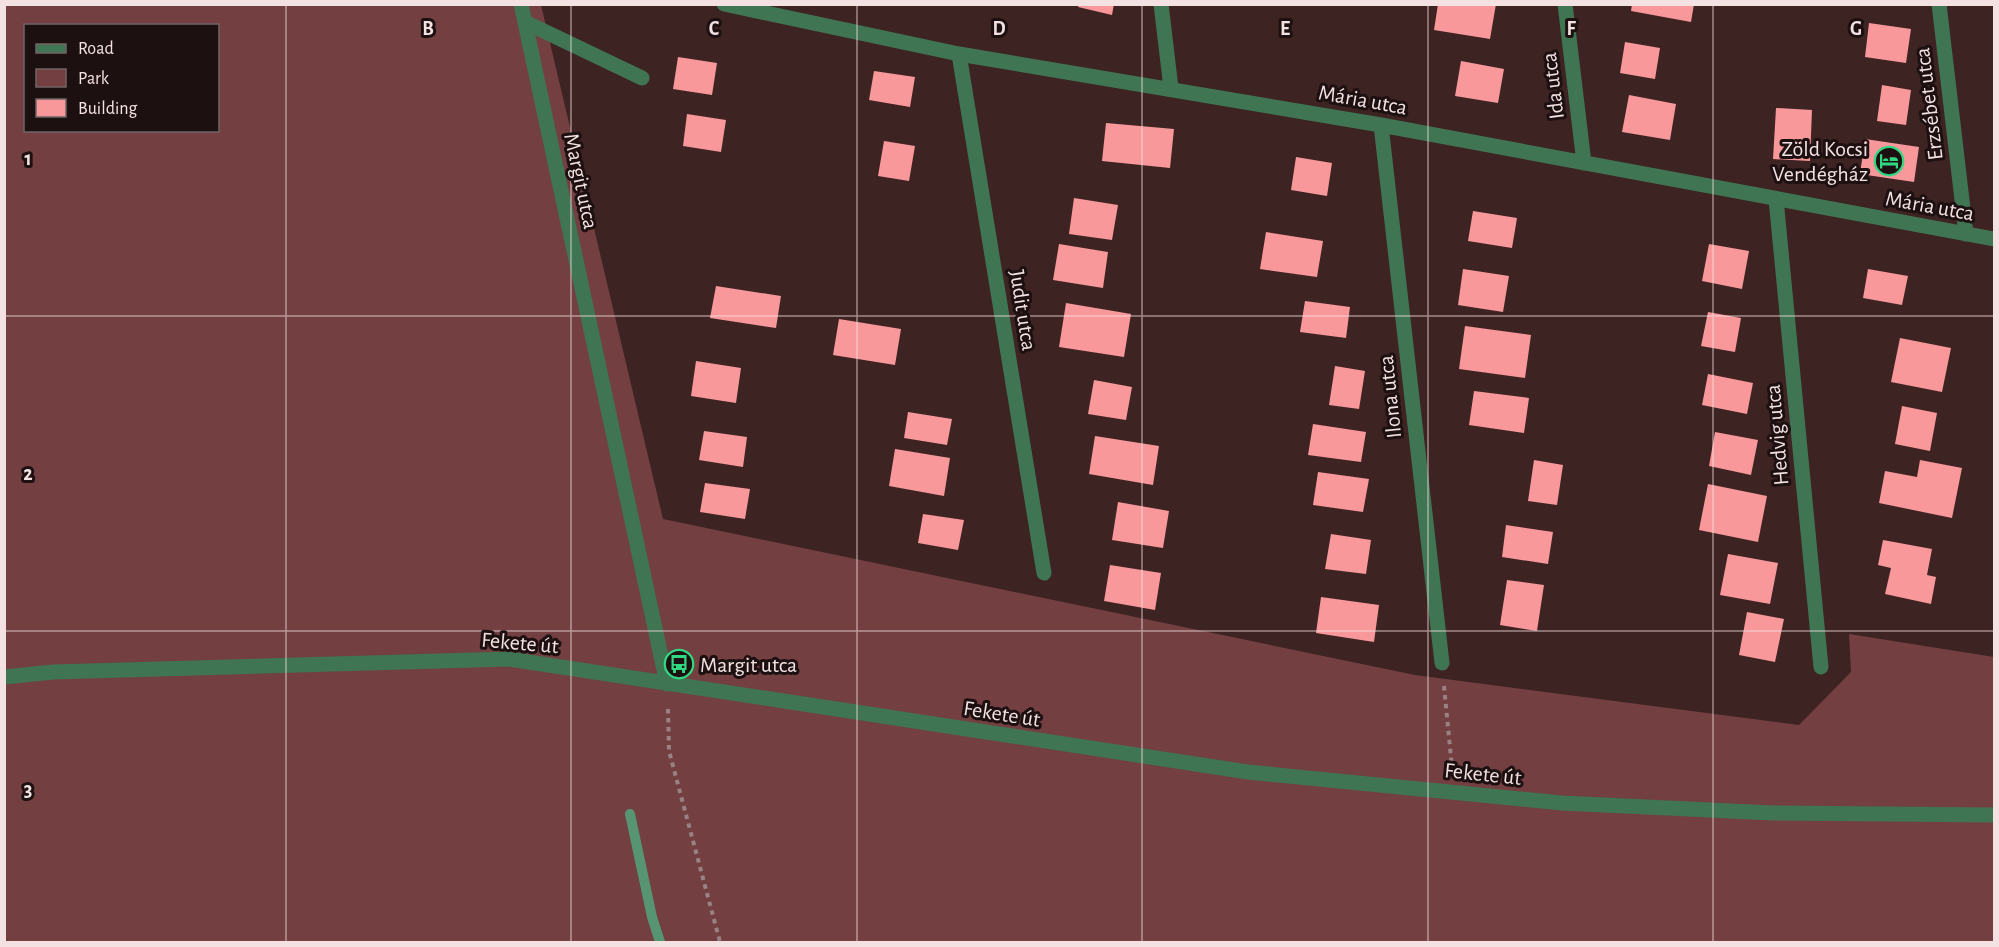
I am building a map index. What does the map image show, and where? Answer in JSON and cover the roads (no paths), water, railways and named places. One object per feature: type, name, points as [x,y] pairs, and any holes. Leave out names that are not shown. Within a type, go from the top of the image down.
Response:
[{"type":"street","name":"Margit utca","points":[[521,4],[667,684]]},
{"type":"street","name":"Mária utca","points":[[724,4],[755,7],[959,54],[1172,88],[1381,125],[1995,239]]},
{"type":"street","points":[[1161,4],[1172,88]]},
{"type":"street","name":"Ida utca","points":[[1565,4],[1584,163]]},
{"type":"street","name":"Erzsébet utca","points":[[1939,4],[1966,234]]},
{"type":"street","points":[[525,22],[642,78]]},
{"type":"street","name":"Judit utca","points":[[959,54],[1044,573]]},
{"type":"street","name":"Ilona utca","points":[[1381,125],[1442,663]]},
{"type":"street","name":"Hedvig utca","points":[[1776,199],[1821,667]]},
{"type":"street","name":"Fekete út","points":[[4,677],[64,672],[509,659],[1248,772],[1562,803],[1773,813],[1995,815]]},
{"type":"waterway","points":[[630,814],[652,917],[660,942]]},
{"type":"place","name":"Zöld Kocsi Vendégház","points":[[1889,161]]},
{"type":"place","name":"Margit utca","points":[[679,664]]}]
